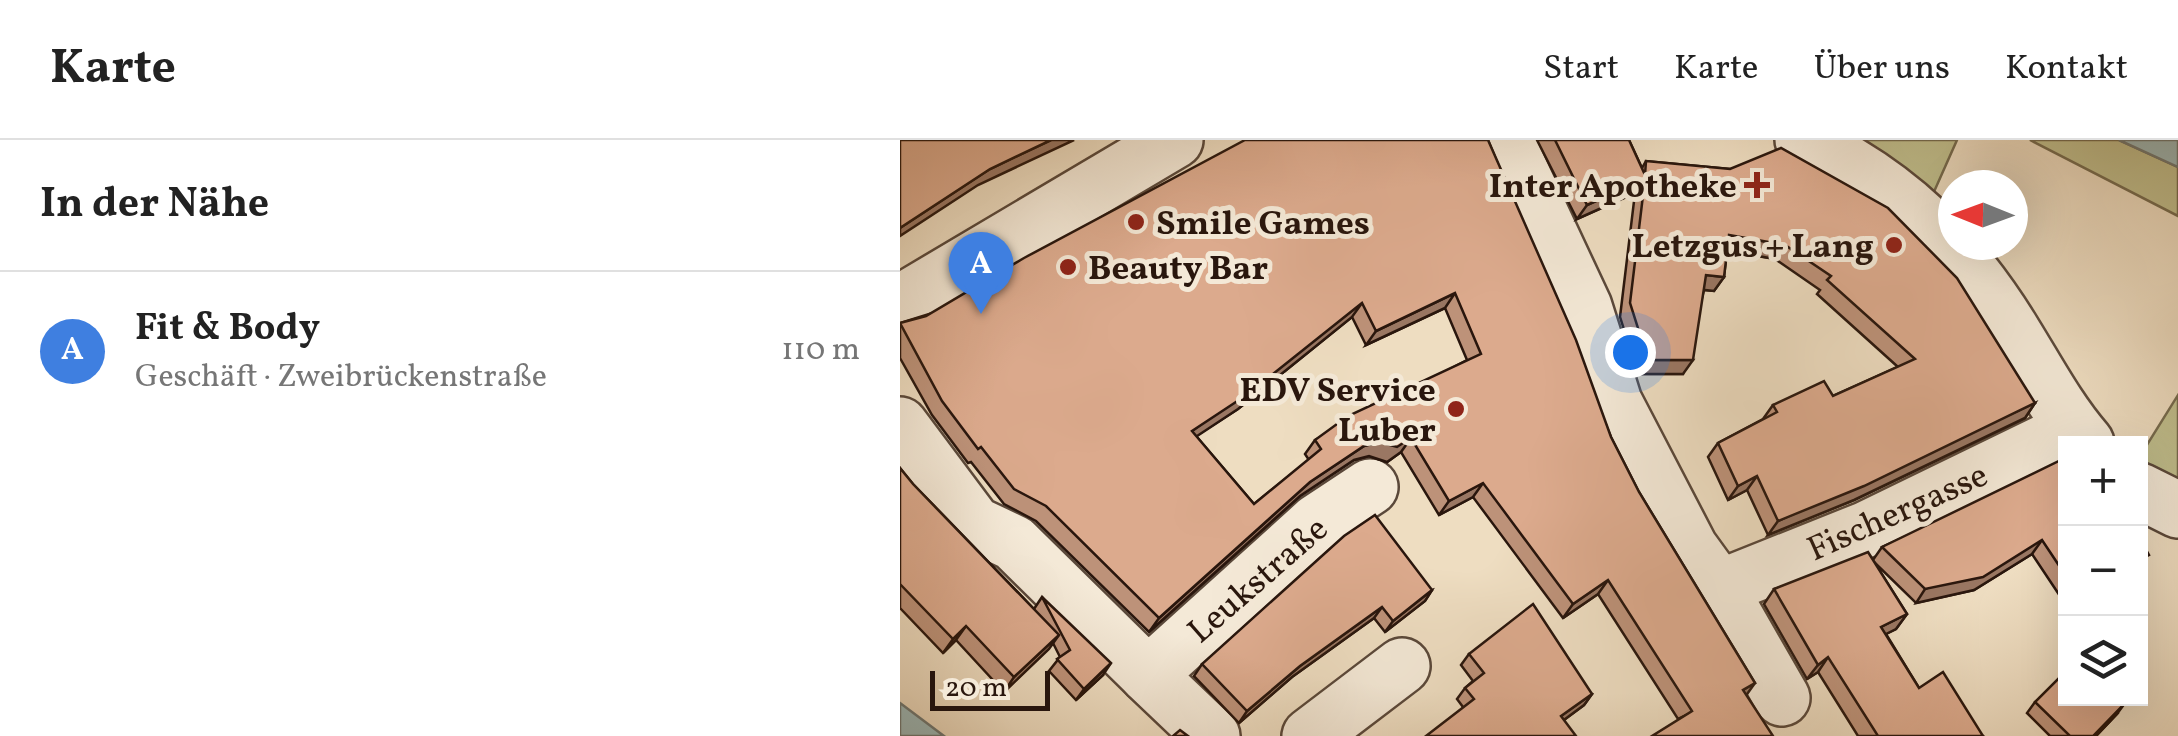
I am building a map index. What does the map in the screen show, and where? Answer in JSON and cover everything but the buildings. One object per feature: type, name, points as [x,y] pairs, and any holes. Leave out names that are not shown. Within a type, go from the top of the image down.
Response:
[{"type":"street","points":[[900,303],[1175,140]]},
{"type":"street","points":[[1506,140],[1584,306],[1614,402],[1690,548],[1782,698]]},
{"type":"street","points":[[1804,140],[1864,170],[1929,221],[1956,250],[2080,436]]},
{"type":"street","points":[[900,425],[974,524],[1014,543],[1212,736]]},
{"type":"street","name":"Fischergasse","points":[[1718,588],[2058,445]]},
{"type":"street","name":"Leukstraße","points":[[1148,675],[1317,522],[1370,487]]},
{"type":"street","points":[[2148,494],[2178,510]]},
{"type":"street","points":[[1310,736],[1402,666]]},
{"type":"shaded area","points":[[1847,140],[1957,140],[1944,170],[1938,170],[1938,183],[1925,212]]},
{"type":"shaded area","points":[[2030,140],[2119,140],[2178,167],[2178,216]]},
{"type":"shaded area","points":[[2178,395],[2178,478],[2148,468],[2148,443]]},
{"type":"water","points":[[2119,140],[2178,140],[2178,167]]},
{"type":"water","points":[[900,703],[944,736],[900,736]]},
{"type":"place","name":"Inter Apotheke","points":[[1757,185]]},
{"type":"place","name":"Smile Games","points":[[1136,222]]},
{"type":"place","name":"Letzgus + Lang","points":[[1894,245]]},
{"type":"place","name":"Beauty Bar","points":[[1068,267]]},
{"type":"place","name":"Fit & Body","points":[[981,314]]},
{"type":"place","name":"EDV Service Luber","points":[[1456,409]]}]
